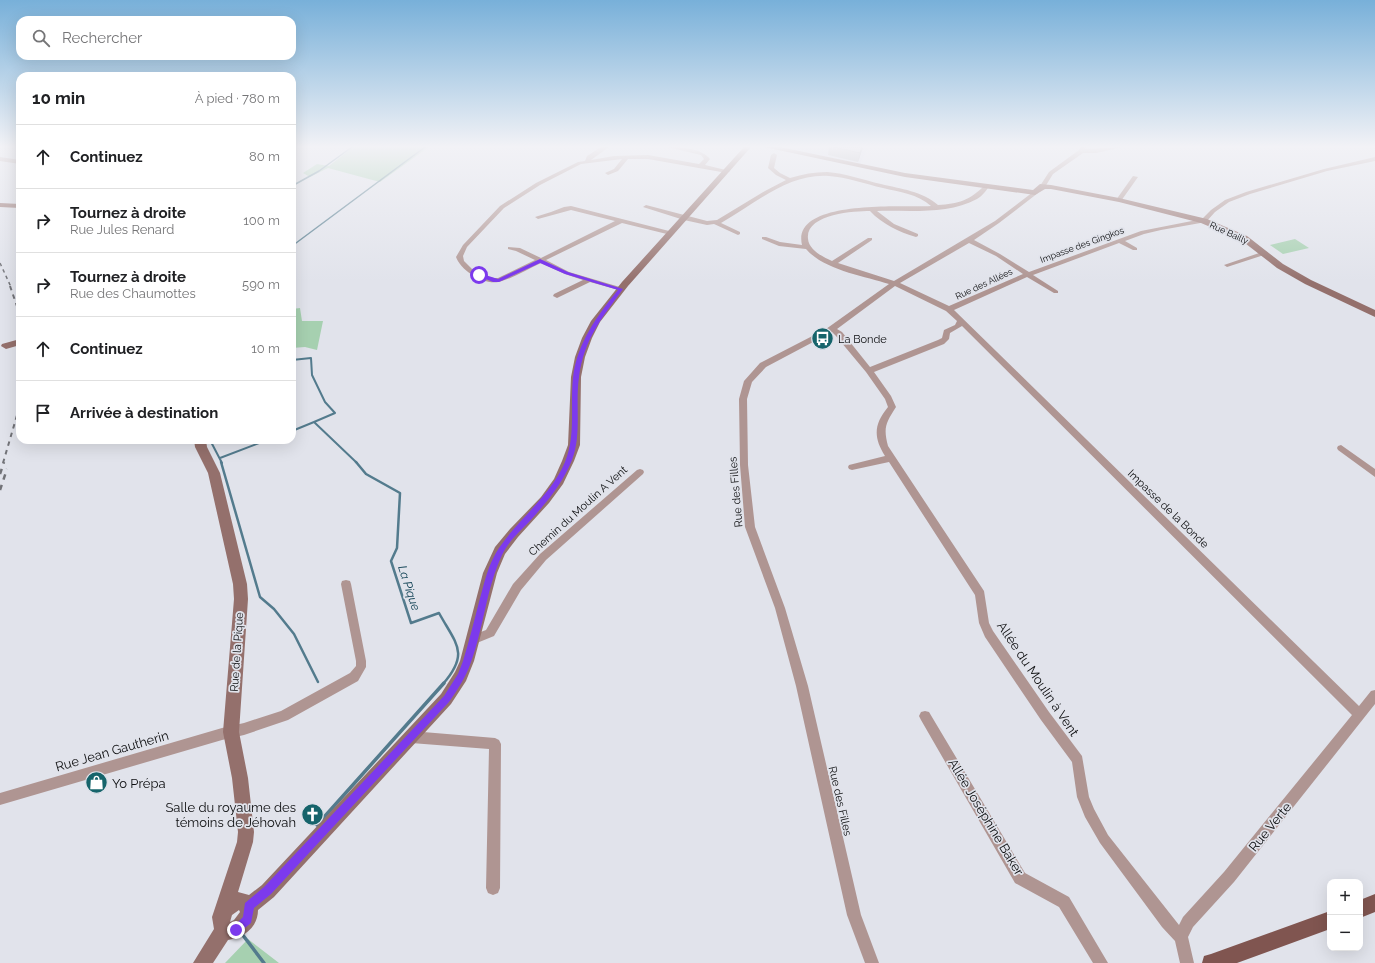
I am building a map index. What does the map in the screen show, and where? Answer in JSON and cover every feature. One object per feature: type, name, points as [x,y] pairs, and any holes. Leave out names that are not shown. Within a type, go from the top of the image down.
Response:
[{"type":"main road","points":[[1363,908],[1375,903]]},
{"type":"main road","points":[[1211,963],[1327,921]]},
{"type":"street","points":[[527,192],[502,207],[465,246],[459,257],[465,268],[495,281],[507,277],[622,220]]},
{"type":"street","points":[[223,922],[232,932],[244,924],[249,915],[246,904],[268,891],[446,699],[461,676],[467,661],[490,573],[500,551],[514,533],[545,500],[559,481],[568,461],[574,445],[576,377],[580,357],[587,338],[596,321],[621,289],[707,192]]},
{"type":"street","points":[[716,223],[769,192]]},
{"type":"street","points":[[904,192],[929,201],[936,207]]},
{"type":"street","points":[[949,310],[895,283],[832,264],[812,253],[807,247],[804,236],[809,224],[814,220],[848,211],[957,205],[974,200],[983,192]]},
{"type":"street","points":[[1021,192],[1035,194]]},
{"type":"street","name":"Rue Bailly","points":[[1075,192],[1119,200],[1204,221],[1236,234],[1296,276],[1375,314]]},
{"type":"street","points":[[1119,200],[1124,192]]},
{"type":"street","points":[[1204,221],[1213,211],[1227,201],[1252,192]]},
{"type":"street","name":"Rue des Filles","points":[[872,963],[854,915],[802,686],[780,608],[750,527],[744,466],[743,399],[748,382],[763,365],[832,329],[895,283],[969,240],[997,222],[1035,194]]},
{"type":"street","points":[[0,205],[16,206]]},
{"type":"street","points":[[646,206],[684,218],[707,223],[716,223],[738,233]]},
{"type":"street","points":[[538,217],[553,214],[569,208],[671,233]]},
{"type":"street","points":[[872,209],[888,222],[916,235]]},
{"type":"street","name":"Impasse des Gingkos","points":[[1027,274],[1144,232],[1204,221]]},
{"type":"street","points":[[764,238],[779,244],[807,247]]},
{"type":"street","points":[[832,264],[870,239]]},
{"type":"street","points":[[969,240],[998,255],[1056,292]]},
{"type":"street","points":[[1119,240],[1134,249]]},
{"type":"street","points":[[510,248],[518,250],[567,273],[621,289]]},
{"type":"street","points":[[1227,265],[1265,253]]},
{"type":"street","name":"Rue des Allées","points":[[949,310],[1027,274]]},
{"type":"street","points":[[557,296],[589,280]]},
{"type":"street","name":"Impasse de la Bonde","points":[[949,310],[1359,714]]},
{"type":"street","points":[[832,329],[839,334],[869,371],[941,342],[945,339],[947,332],[958,326],[960,322]]},
{"type":"street","points":[[3,347],[16,343]]},
{"type":"street","name":"Allée du Moulin à Vent","points":[[869,371],[874,381],[891,402],[892,407],[882,419],[880,428],[884,447],[980,594],[984,623],[989,634],[1045,716],[1078,760],[1083,797],[1089,814],[1104,839],[1167,922],[1181,937]]},
{"type":"street","name":"Rue de la Pique","points":[[201,444],[204,455],[214,473],[240,584],[241,600],[231,732],[240,778],[246,832],[245,842],[223,922],[202,963]]},
{"type":"street","points":[[1341,448],[1375,474]]},
{"type":"street","points":[[852,466],[891,458]]},
{"type":"street","name":"Chemin du Moulin A Vent","points":[[472,640],[490,633],[517,587],[543,557],[640,472]]},
{"type":"street","name":"Rue Jean Gautherin","points":[[0,799],[231,732],[244,730],[284,716],[349,680],[358,673],[361,667],[361,661],[346,584]]},
{"type":"street","name":"Rue Verte","points":[[1181,937],[1188,922],[1229,877],[1375,695]]},
{"type":"street","name":"Allée Joséphine Baker","points":[[925,716],[1020,878],[1064,902],[1101,963]]},
{"type":"street","points":[[411,737],[495,744],[494,888]]},
{"type":"street","name":"Rue de la Pique","points":[[238,867],[237,895],[246,904]]},
{"type":"street","points":[[1181,937],[1187,963]]},
{"type":"green space","points":[[1295,239],[1309,248],[1283,254],[1270,245]]},
{"type":"green space","points":[[296,308],[300,308],[302,321],[323,321],[317,350],[305,347],[296,348]]},
{"type":"green space","points":[[248,939],[279,963],[225,963]]},
{"type":"waterway","points":[[296,243],[365,192]]},
{"type":"waterway","name":"La Pique","points":[[296,360],[311,358],[312,375],[325,402],[335,413],[314,422]]},
{"type":"waterway","name":"La Pique","points":[[296,429],[314,422]]},
{"type":"waterway","name":"La Pique","points":[[314,422],[356,462]]},
{"type":"waterway","name":"La Pique","points":[[212,444],[222,463]]},
{"type":"waterway","name":"La Pique","points":[[220,458],[257,444]]},
{"type":"waterway","name":"La Pique","points":[[221,462],[260,597],[274,609],[294,634],[318,682]]},
{"type":"waterway","name":"La Pique","points":[[356,462],[366,474],[400,493],[397,548],[391,561],[411,623],[439,613],[458,648],[456,664],[443,684]]},
{"type":"waterway","name":"La Pique","points":[[317,825],[444,683]]},
{"type":"waterway","name":"La Pique","points":[[242,934],[264,963]]},
{"type":"railway","points":[[0,263],[11,287]]},
{"type":"railway","points":[[10,286],[16,303]]},
{"type":"railway","points":[[3,463],[16,419]]},
{"type":"railway","points":[[0,474],[4,462]]},
{"type":"railway","points":[[0,490],[7,469]]},
{"type":"place","name":"La Bonde","points":[[822,339]]},
{"type":"place","name":"Yo Prépa","points":[[96,783]]},
{"type":"place","name":"Salle du royaume des témoins de Jéhovah","points":[[312,814]]},
{"type":"route","points":[[236,930],[240,928],[247,920],[250,910],[249,906],[268,891],[446,699],[461,676],[467,661],[490,573],[500,551],[514,533],[545,500],[559,481],[574,445],[576,377],[580,357],[587,338],[596,321],[621,289],[567,273],[540,261],[507,277],[495,281],[479,275]]}]
